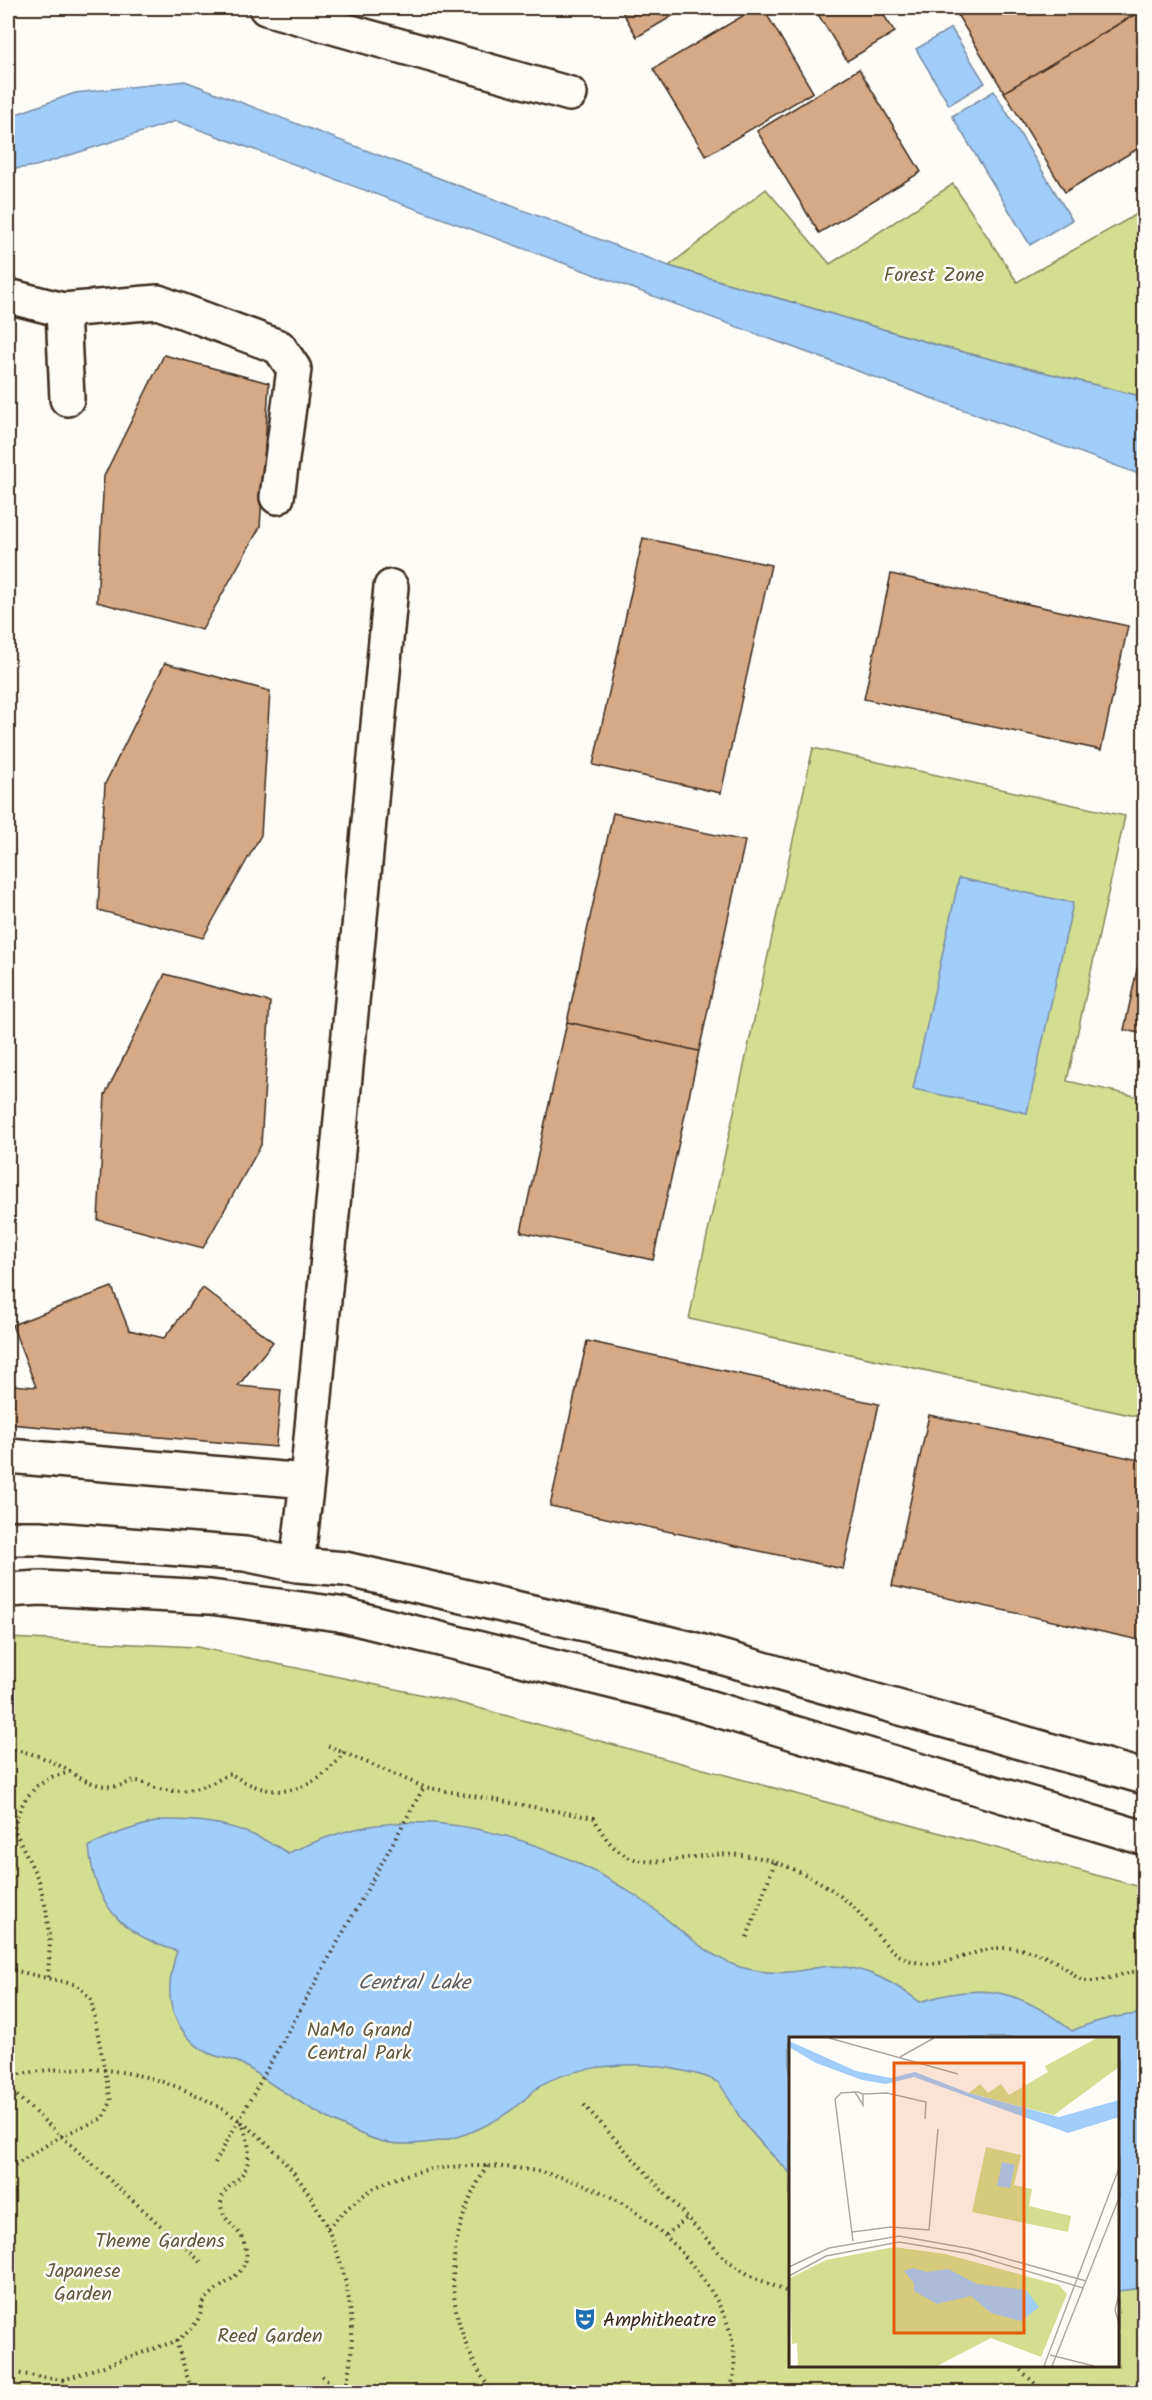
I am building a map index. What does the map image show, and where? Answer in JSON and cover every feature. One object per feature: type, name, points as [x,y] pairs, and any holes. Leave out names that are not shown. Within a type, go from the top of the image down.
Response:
[{"type":"street","points":[[266,8],[570,94]]},
{"type":"street","points":[[8,296],[63,310],[158,302],[279,347],[294,369],[277,497]]},
{"type":"street","points":[[63,310],[66,399]]},
{"type":"street","points":[[297,1565],[307,1481],[391,587]]},
{"type":"street","points":[[8,1456],[307,1481]]},
{"type":"street","points":[[8,1538],[39,1538],[245,1554],[297,1565],[345,1569],[688,1648],[1144,1777]]},
{"type":"street","points":[[339,1614],[345,1569]]},
{"type":"street","points":[[8,1590],[40,1588],[210,1597],[339,1614],[671,1695],[1144,1838]]},
{"type":"street","points":[[671,1695],[688,1648]]},
{"type":"path","points":[[328,1746],[424,1787],[594,1818],[612,1846],[641,1861],[658,1863],[703,1855],[733,1855],[775,1862],[813,1877],[834,1891],[853,1907],[891,1951],[913,1961],[938,1963],[982,1950],[1019,1948],[1053,1960],[1076,1977],[1086,1981],[1144,1970]]},
{"type":"path","points":[[8,1749],[31,1753],[51,1760],[84,1781],[100,1786],[119,1786],[137,1781],[175,1792],[195,1790],[213,1784],[230,1773],[243,1783],[258,1788],[289,1790],[306,1786],[321,1778],[344,1752]]},
{"type":"path","points":[[48,1977],[50,1943],[46,1909],[39,1881],[14,1829],[18,1813],[26,1798],[37,1786],[52,1777],[70,1772]]},
{"type":"path","points":[[215,2163],[424,1787]]},
{"type":"path","points":[[747,1936],[775,1862]]},
{"type":"path","points":[[8,1969],[77,1985],[91,1999],[111,2102],[103,2118],[61,2136],[8,2169]]},
{"type":"path","points":[[8,2077],[33,2071],[69,2068],[105,2069],[141,2075],[175,2085],[208,2100],[239,2119],[268,2144],[295,2173],[316,2205],[328,2228],[345,2278],[351,2317],[352,2356],[345,2392]]},
{"type":"path","points":[[8,2088],[202,2263]]},
{"type":"path","points":[[584,2105],[725,2259],[752,2276],[789,2293]]},
{"type":"path","points":[[8,2372],[63,2380],[176,2341],[188,2333],[195,2324],[203,2302],[239,2274],[244,2264],[246,2252],[244,2242],[240,2233],[226,2220],[221,2203],[229,2184],[239,2178],[245,2168],[248,2157],[249,2143],[239,2119]]},
{"type":"path","points":[[328,2228],[353,2203],[368,2192],[391,2180],[440,2166],[487,2166],[540,2170],[576,2181],[630,2208],[666,2235],[690,2261],[710,2288],[727,2318],[734,2342],[735,2367],[730,2392]]},
{"type":"path","points":[[487,2166],[473,2189],[463,2214],[456,2240],[453,2287],[464,2343],[477,2372],[491,2392]]},
{"type":"path","points":[[666,2235],[687,2218]]},
{"type":"path","points":[[176,2341],[192,2392]]},
{"type":"path","points":[[1017,2367],[1044,2392]]},
{"type":"path","points":[[322,2376],[340,2392]]},
{"type":"path","points":[[63,2380],[63,2392]]},
{"type":"green space","name":"Forest Zone","points":[[953,184],[1017,282],[1144,210],[1144,397],[947,348],[669,266],[766,189],[830,264]]},
{"type":"green space","points":[[813,748],[1125,816],[1067,1081],[1144,1098],[1144,1418],[689,1319]]},
{"type":"green space","name":"NaMo Grand Central Park","points":[[8,1638],[197,1647],[452,1701],[1144,1888],[1144,2392],[8,2392]]},
{"type":"water","points":[[951,28],[985,83],[949,105],[916,49]]},
{"type":"water","points":[[185,81],[669,266],[947,348],[1144,397],[1144,476],[176,121],[36,166],[8,170],[8,117],[75,93]]},
{"type":"water","points":[[994,91],[1072,220],[1030,245],[952,116]]},
{"type":"water","points":[[959,878],[1073,903],[1027,1113],[913,1089]]},
{"type":"water","name":"Central Lake","points":[[163,1820],[214,1823],[258,1837],[288,1853],[333,1835],[360,1828],[396,1823],[433,1823],[469,1828],[506,1836],[576,1862],[639,1898],[700,1946],[740,1967],[776,1973],[828,1966],[858,1969],[880,1977],[920,2002],[963,1992],[1000,1993],[1035,2006],[1072,2031],[1107,2019],[1144,2014],[1144,2288],[1119,2291],[1119,2037],[789,2037],[789,2172],[739,2116],[717,2082],[687,2072],[642,2065],[581,2070],[553,2079],[541,2085],[499,2118],[460,2136],[417,2144],[394,2144],[380,2141],[327,2117],[271,2084],[248,2067],[204,2051],[181,2029],[170,1998],[170,1979],[177,1951],[140,1936],[126,1926],[104,1901],[92,1867],[89,1846],[107,1837]]},
{"type":"building","points":[[620,8],[686,8],[637,37]]},
{"type":"building","points":[[756,8],[763,8],[813,92],[706,156],[653,69]]},
{"type":"building","points":[[814,8],[879,8],[895,32],[847,61]]},
{"type":"building","points":[[973,8],[1140,8],[1142,10],[1004,92],[958,16]]},
{"type":"building","points":[[1144,9],[1144,145],[1065,192],[1004,92]]},
{"type":"building","points":[[859,69],[921,172],[819,233],[757,131]]},
{"type":"building","points":[[164,355],[269,383],[260,527],[202,630],[97,602],[104,476]]},
{"type":"building","points":[[643,538],[771,565],[721,793],[593,765]]},
{"type":"building","points":[[891,574],[1128,626],[1101,750],[864,699]]},
{"type":"building","points":[[165,663],[270,691],[261,835],[203,938],[98,910],[105,784]]},
{"type":"building","points":[[613,813],[745,841],[699,1051],[567,1022]]},
{"type":"building","points":[[1144,937],[1144,1034],[1124,1030]]},
{"type":"building","points":[[165,974],[270,1002],[261,1145],[203,1248],[98,1220],[105,1095]]},
{"type":"building","points":[[567,1022],[699,1051],[653,1260],[521,1232]]},
{"type":"building","points":[[112,1287],[129,1330],[164,1338],[203,1288],[273,1342],[238,1386],[281,1390],[276,1447],[9,1424],[12,1385],[36,1387],[12,1325]]},
{"type":"building","points":[[587,1341],[879,1404],[843,1569],[550,1506]]},
{"type":"building","points":[[929,1415],[1144,1461],[1144,1641],[892,1586]]},
{"type":"place","name":"Amphitheatre","points":[[585,2319]]},
{"type":"park label","name":"Theme Gardens","points":[[160,2240]]},
{"type":"park label","name":"Japanese Garden","points":[[83,2282]]},
{"type":"park label","name":"Reed Garden","points":[[270,2335]]}]
